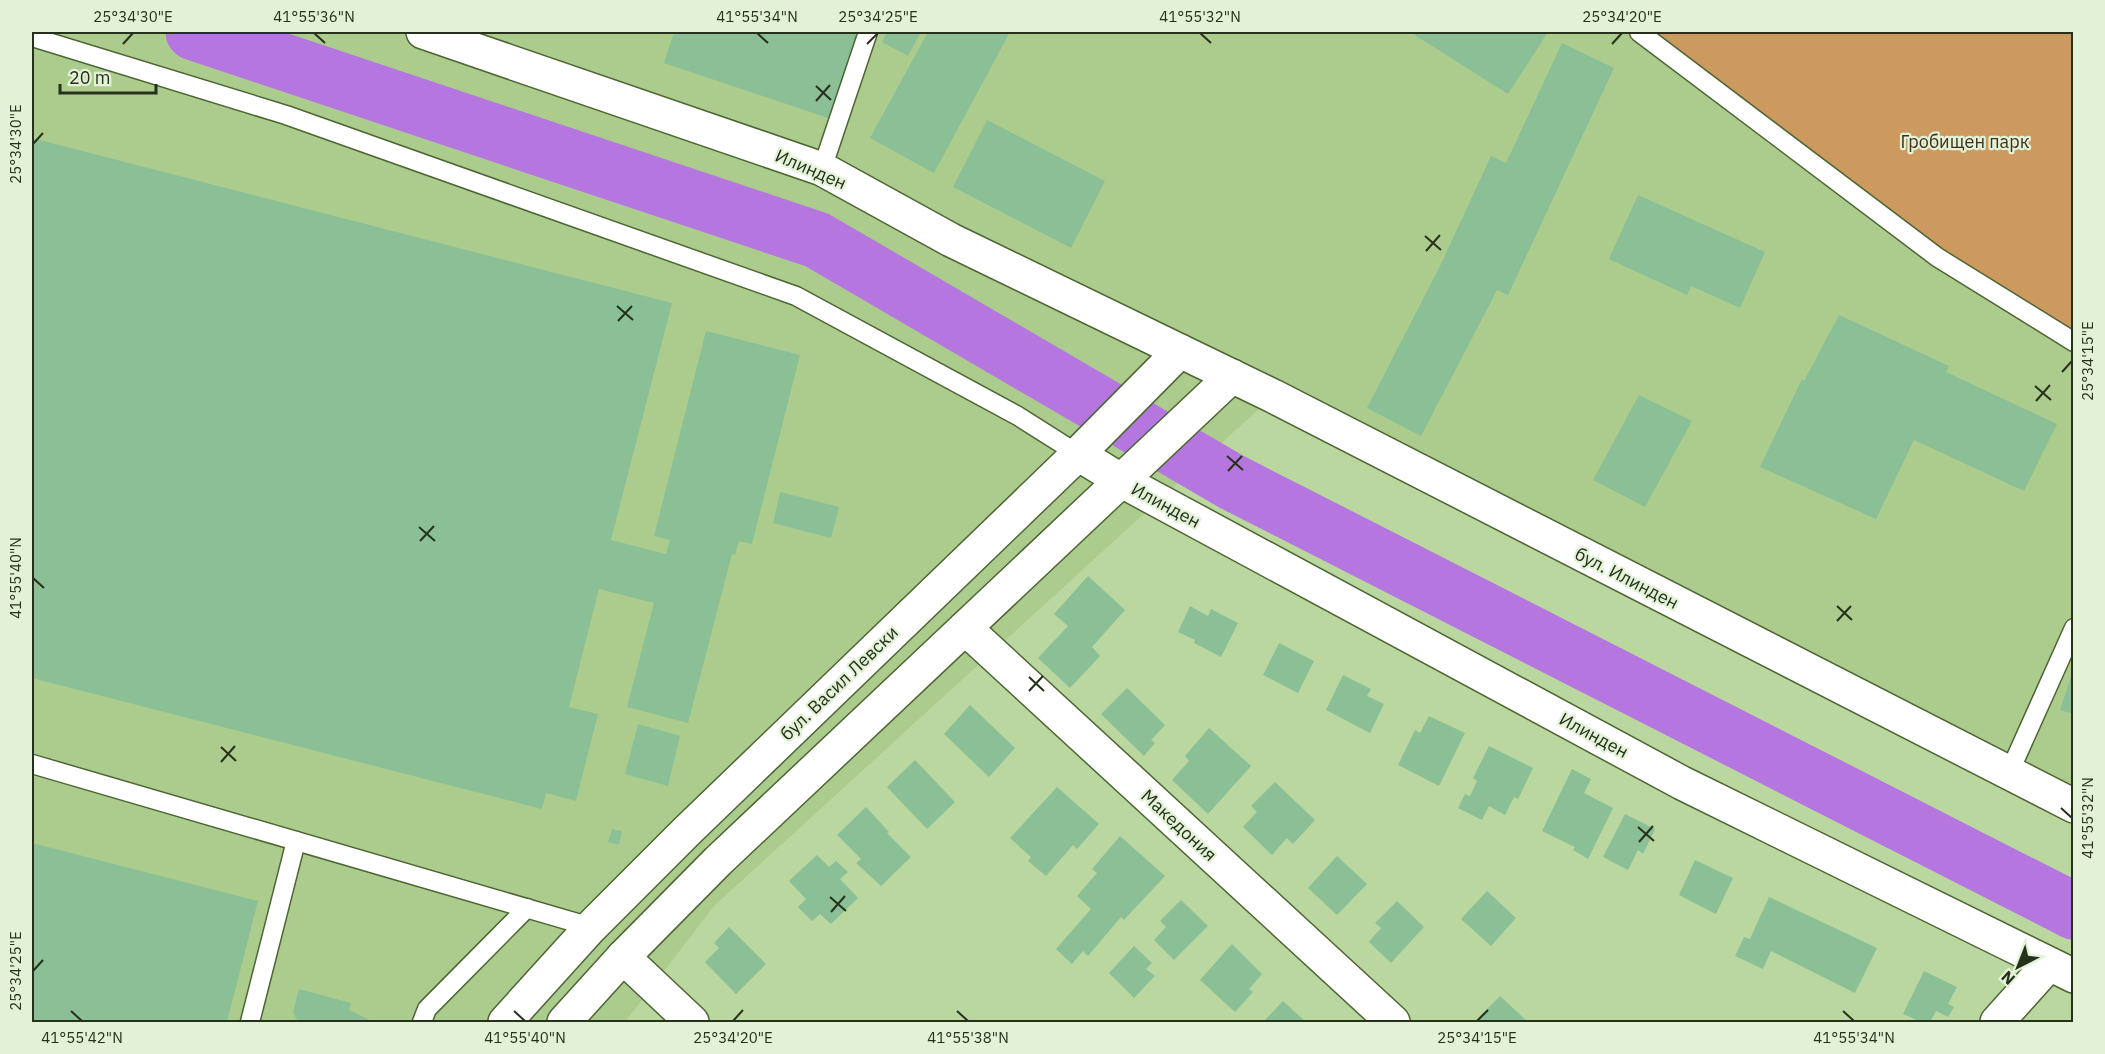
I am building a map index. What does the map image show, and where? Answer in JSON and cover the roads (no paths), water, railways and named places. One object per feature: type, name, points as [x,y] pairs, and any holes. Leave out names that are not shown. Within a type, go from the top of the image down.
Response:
[{"type":"main road","name":"Илинден","points":[[423,32],[822,169],[951,240],[1180,351]]},
{"type":"main road","name":"бул. Васил Левски","points":[[505,1023],[591,927],[1089,443],[1180,351]]},
{"type":"main road","name":"бул. Илинден","points":[[1180,351],[1273,396],[2073,806]]},
{"type":"main road","points":[[564,1023],[623,957],[718,861],[1232,376]]},
{"type":"main road","points":[[1089,443],[1132,472]]},
{"type":"main road","name":"Илинден","points":[[1132,472],[1682,783],[2061,970]]},
{"type":"main road","name":"Македония","points":[[964,628],[1393,1023]]},
{"type":"main road","points":[[623,957],[692,1023]]},
{"type":"main road","points":[[1997,1023],[2061,970]]},
{"type":"lane","points":[[822,169],[868,32]]},
{"type":"lane","points":[[1639,32],[1937,257],[2073,342]]},
{"type":"lane","points":[[32,37],[286,115],[796,296],[1018,416],[1089,443]]},
{"type":"lane","points":[[2009,773],[2073,628]]},
{"type":"lane","points":[[32,764],[591,927]]},
{"type":"lane","points":[[250,1023],[296,841]]},
{"type":"lane","points":[[422,1023],[428,1009],[527,908]]},
{"type":"waterway","points":[[194,32],[817,240],[1232,482],[2074,911]]},
{"type":"park label","name":"Гробищен парк","points":[[1965,141]]}]
